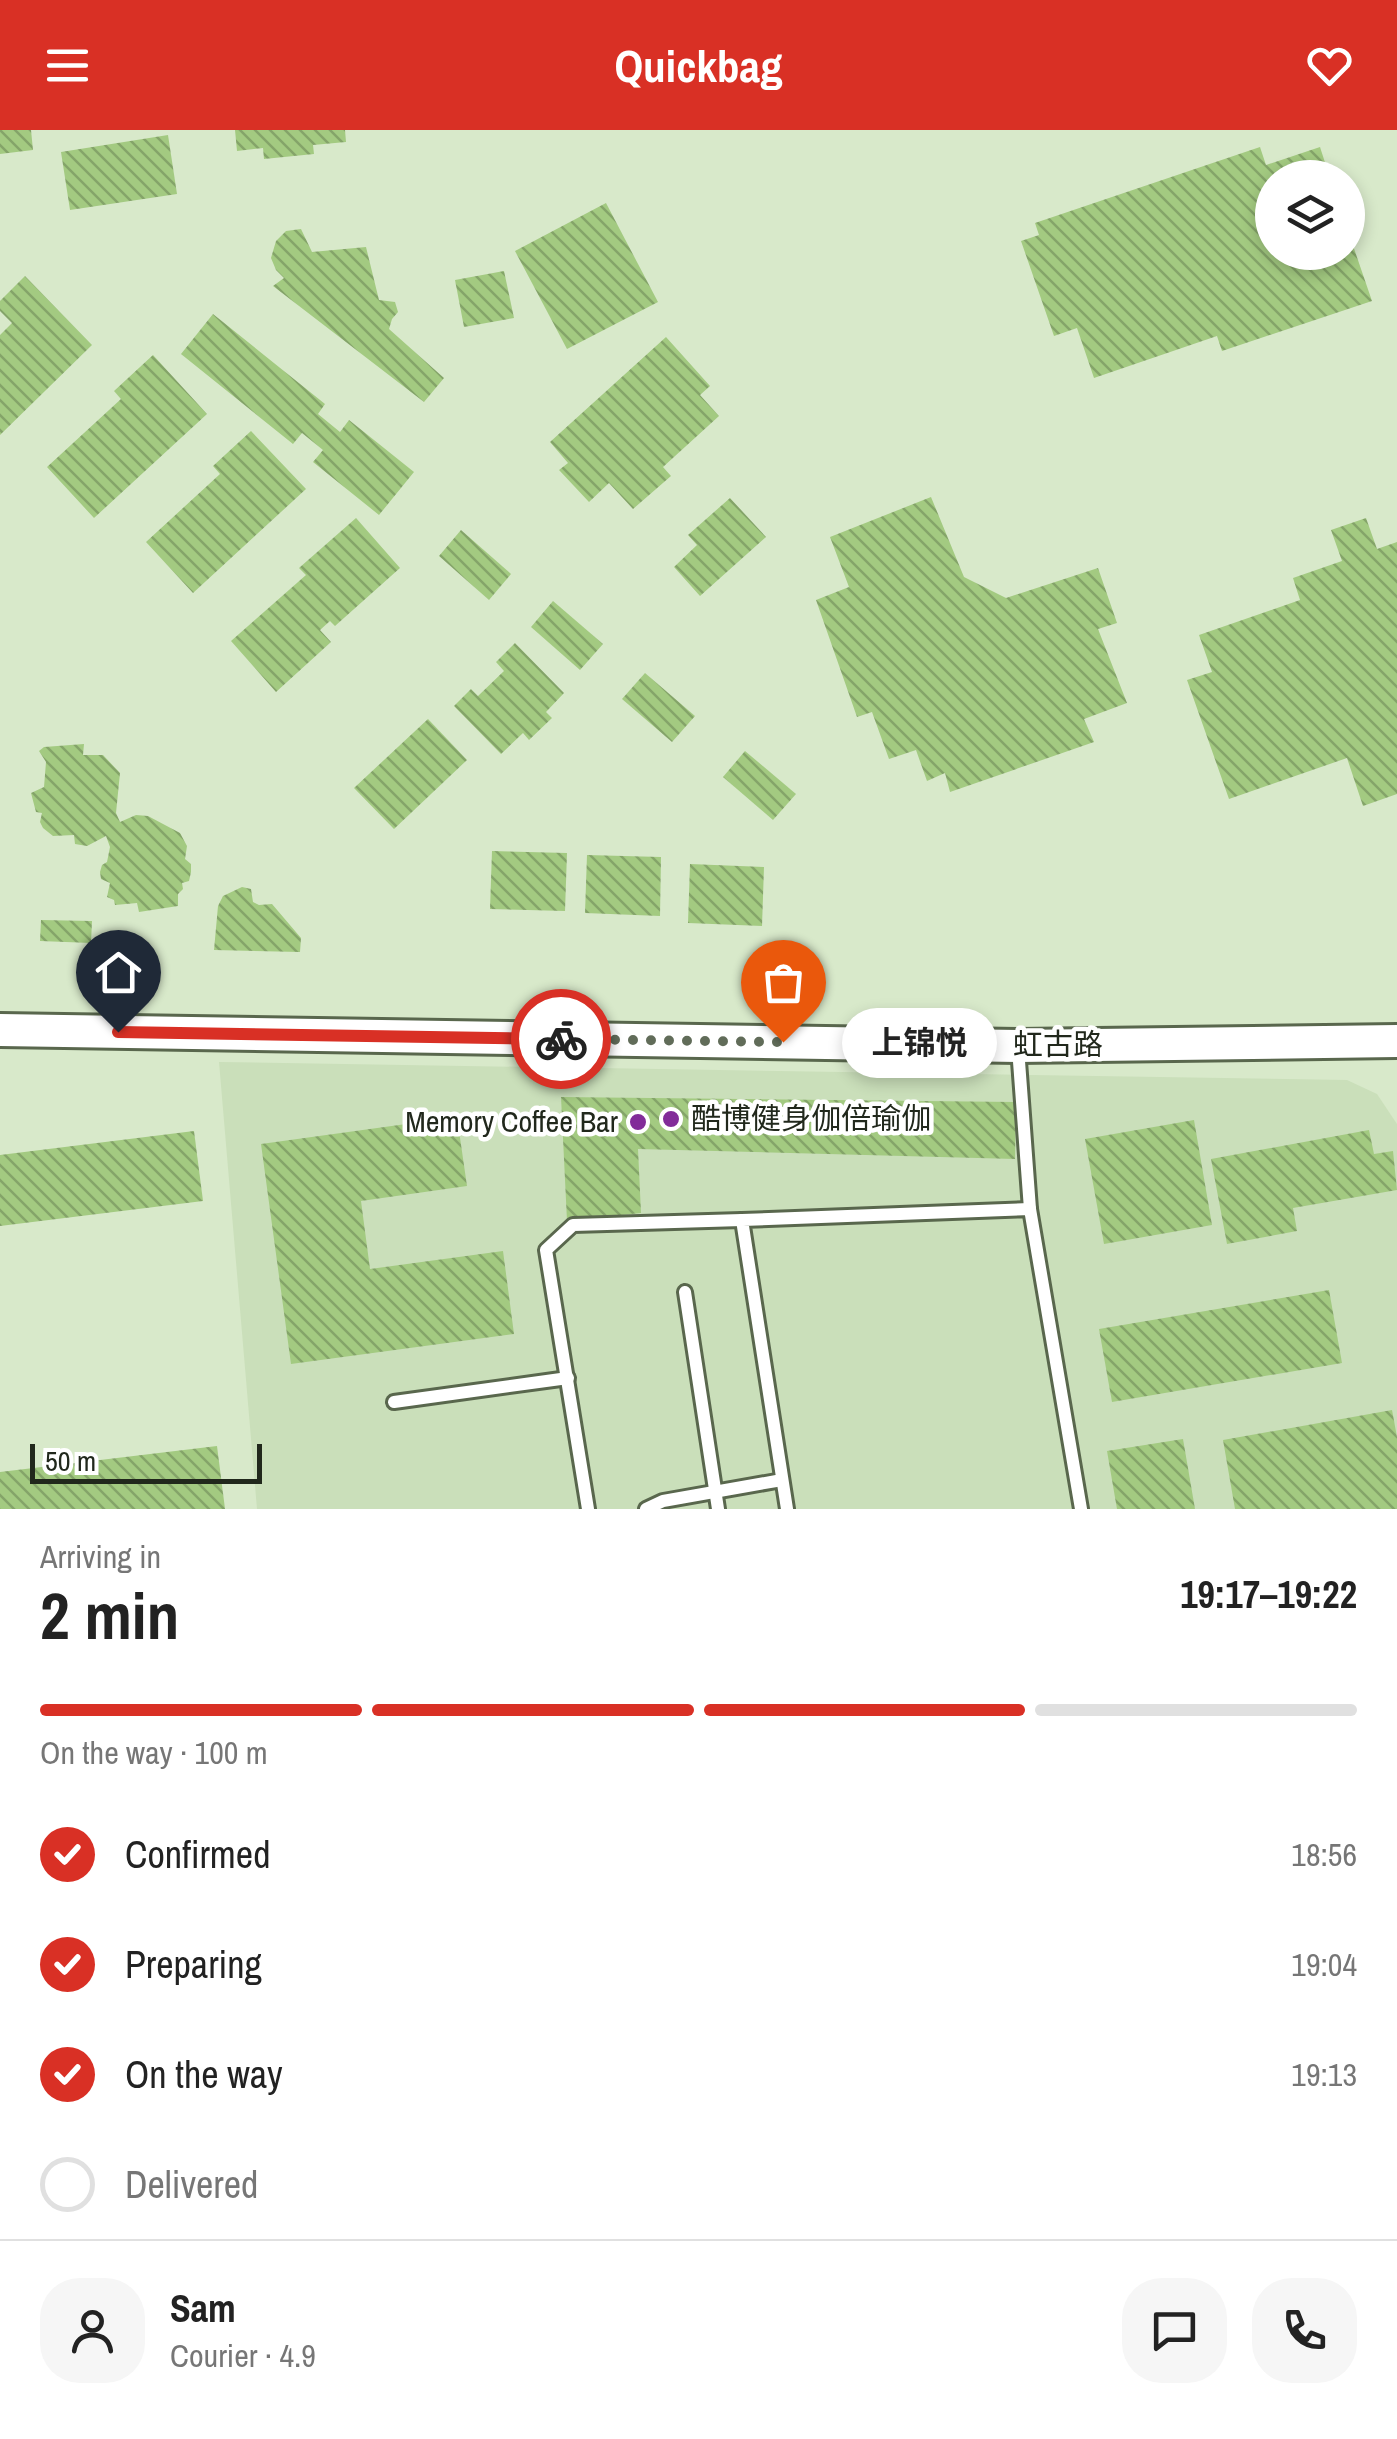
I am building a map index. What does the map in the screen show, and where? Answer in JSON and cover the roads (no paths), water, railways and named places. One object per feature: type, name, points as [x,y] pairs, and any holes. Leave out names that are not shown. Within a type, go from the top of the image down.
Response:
[{"type":"street","name":"虹古路","points":[[0,1030],[1018,1046],[1397,1041]]},
{"type":"lane","points":[[1018,1046],[1030,1209],[1081,1509]]},
{"type":"lane","points":[[588,1509],[546,1250],[573,1224],[1030,1209]]},
{"type":"lane","points":[[742,1220],[787,1509]]},
{"type":"lane","points":[[685,1292],[718,1509]]},
{"type":"lane","points":[[394,1402],[568,1378]]},
{"type":"lane","points":[[646,1509],[663,1501],[782,1480]]},
{"type":"place","name":"上锦悦","points":[[783,1042]]},
{"type":"place","name":"酷博健身伽倍瑜伽","points":[[671,1119]]},
{"type":"place","name":"Memory Coffee Bar","points":[[638,1122]]}]
